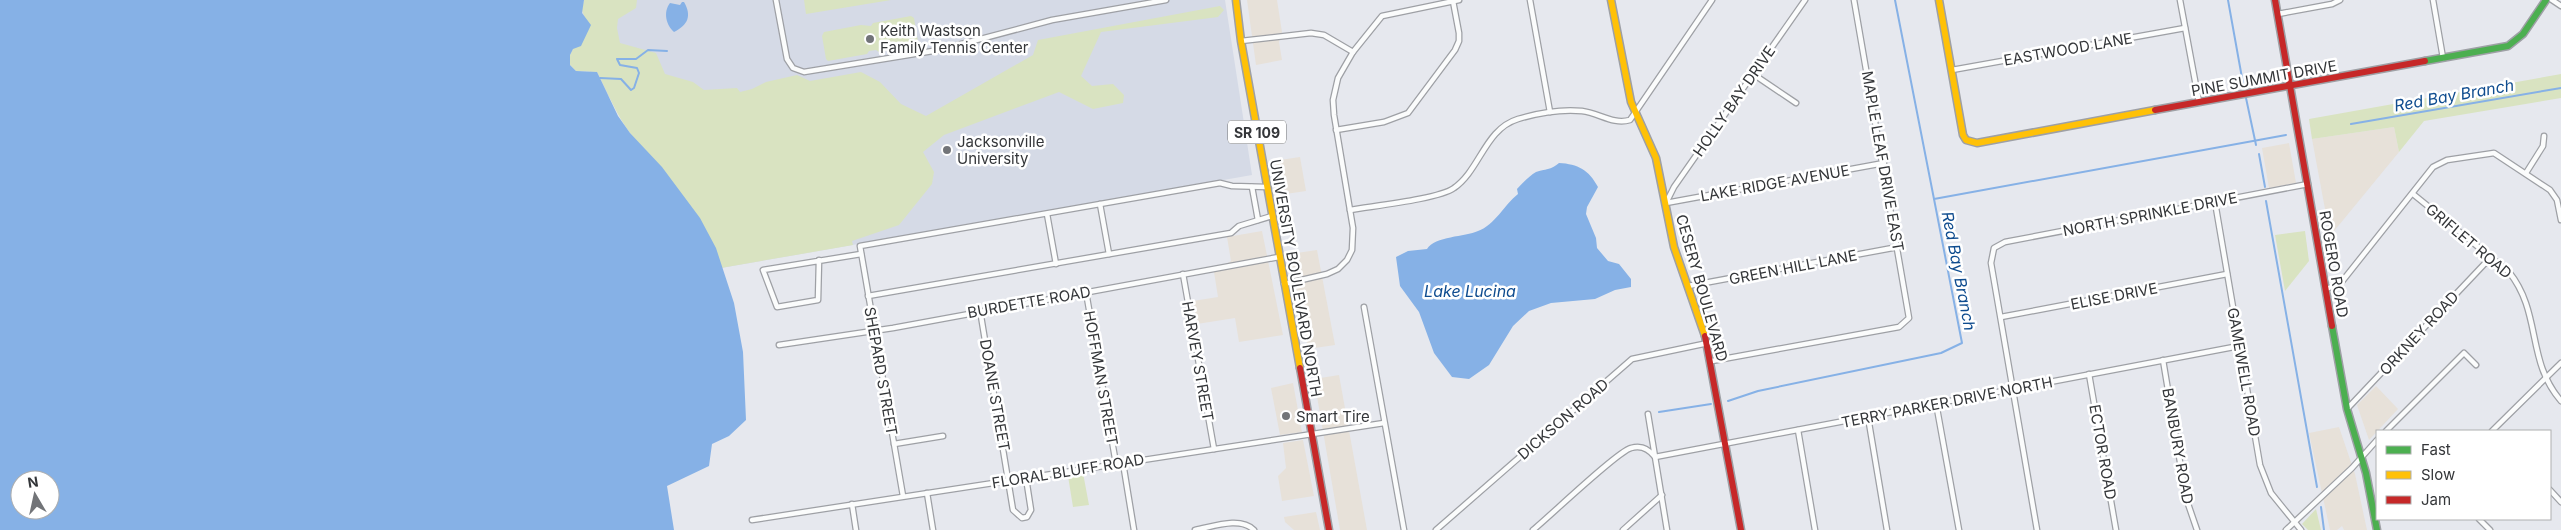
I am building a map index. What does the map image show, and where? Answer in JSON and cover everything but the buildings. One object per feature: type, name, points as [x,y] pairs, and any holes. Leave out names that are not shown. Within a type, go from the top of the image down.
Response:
[{"type":"main road","name":"UNIVERSITY BOULEVARD NORTH","points":[[1236,0],[1241,41],[1329,530]]},
{"type":"main road","name":"CESERY BOULEVARD","points":[[1612,0],[1625,81],[1634,113],[1656,158],[1674,247],[1708,343],[1741,530]]},
{"type":"main road","points":[[1939,0],[1952,70]]},
{"type":"main road","name":"ROGERO ROAD","points":[[2275,0],[2347,409],[2361,457],[2377,530]]},
{"type":"main road","name":"PINE SUMMIT DRIVE","points":[[1952,70],[1966,140],[1976,143],[2443,58],[2514,43],[2546,0]]},
{"type":"street","points":[[776,0],[788,62],[793,68],[804,72],[939,50],[1052,20],[1166,0]]},
{"type":"street","points":[[1284,284],[1328,274],[1338,269],[1347,260],[1353,239],[1334,114],[1335,88],[1353,52],[1382,16],[1459,0]]},
{"type":"street","points":[[1530,0],[1550,112]]},
{"type":"street","points":[[1350,210],[1446,193],[1462,180],[1494,135],[1516,119],[1550,112],[1582,111],[1622,122],[1630,120],[1712,0]]},
{"type":"street","name":"HOLLY BAY DRIVE","points":[[1666,203],[1804,0]]},
{"type":"street","name":"MAPLE LEAF DRIVE EAST","points":[[1712,361],[1899,327],[1908,321],[1909,312],[1884,163],[1854,0]]},
{"type":"street","points":[[2180,0],[2199,102]]},
{"type":"street","points":[[2278,14],[2332,4],[2340,0]]},
{"type":"street","points":[[2433,0],[2443,58]]},
{"type":"street","points":[[2552,0],[2561,6]]},
{"type":"street","points":[[1336,130],[1397,119],[1415,106],[1455,50],[1459,41],[1453,1]]},
{"type":"street","name":"EASTWOOD LANE","points":[[1952,70],[2185,28]]},
{"type":"street","points":[[1241,41],[1311,33],[1324,35],[1353,52]]},
{"type":"street","points":[[1753,74],[1796,103]]},
{"type":"street","points":[[2526,173],[2543,146],[2544,136]]},
{"type":"street","points":[[2326,289],[2340,284],[2433,167],[2447,160],[2494,153],[2526,173],[2554,194],[2561,220]]},
{"type":"street","name":"LAKE RIDGE AVENUE","points":[[1666,203],[1884,163]]},
{"type":"street","points":[[1056,264],[1047,214],[1220,183],[1232,186],[1267,187]]},
{"type":"street","name":"NORTH SPRINKLE DRIVE","points":[[2001,317],[1991,263],[1994,248],[2005,242],[2308,184]]},
{"type":"street","points":[[1252,187],[1258,220]]},
{"type":"street","name":"GRIFLET ROAD","points":[[2413,194],[2509,272],[2523,290],[2530,310],[2539,364],[2545,379],[2561,401]]},
{"type":"street","name":"GAMEWELL ROAD","points":[[2215,202],[2260,465],[2271,493],[2301,530]]},
{"type":"street","points":[[1100,204],[1109,254]]},
{"type":"street","name":"SHEPARD STREET","points":[[903,496],[860,246],[1047,214]]},
{"type":"street","points":[[868,296],[1231,233],[1240,226],[1272,216]]},
{"type":"street","name":"GREEN HILL LANE","points":[[1688,286],[1898,247]]},
{"type":"street","points":[[819,260],[818,300],[777,307],[763,270],[819,260],[861,254]]},
{"type":"street","name":"BURDETTE ROAD","points":[[779,345],[1279,257]]},
{"type":"street","name":"ORKNEY ROAD","points":[[2347,409],[2491,257]]},
{"type":"street","name":"HARVEY STREET","points":[[1183,274],[1214,449]]},
{"type":"street","name":"ELISE DRIVE","points":[[2001,317],[2227,274]]},
{"type":"street","name":"HOFFMAN STREET","points":[[1086,292],[1115,458],[1124,469],[1134,530]]},
{"type":"street","points":[[1364,307],[1404,530]]},
{"type":"street","name":"DOANE STREET","points":[[980,310],[1010,481],[1013,510],[1018,517],[1024,518],[1031,510],[1026,478]]},
{"type":"street","points":[[2001,317],[2037,530]]},
{"type":"street","name":"DICKSON ROAD","points":[[1436,530],[1632,359],[1708,343]]},
{"type":"street","name":"TERRY PARKER DRIVE NORTH","points":[[1655,457],[2239,346]]},
{"type":"street","points":[[2387,430],[2464,353],[2476,366]]},
{"type":"street","name":"BANBURY ROAD","points":[[2163,360],[2186,498],[2196,530]]},
{"type":"street","points":[[2493,430],[2561,363]]},
{"type":"street","name":"ECTOR ROAD","points":[[2089,374],[2116,530]]},
{"type":"street","points":[[1936,404],[1958,530]]},
{"type":"street","points":[[1648,414],[1667,530]]},
{"type":"street","points":[[1868,417],[1887,530]]},
{"type":"street","name":"FLORAL BLUFF ROAD","points":[[752,520],[1384,423]]},
{"type":"street","points":[[1798,430],[1815,530]]},
{"type":"street","points":[[894,444],[943,436]]},
{"type":"street","points":[[2286,530],[2376,441]]},
{"type":"street","points":[[1533,530],[1627,449],[1644,448],[1655,457]]},
{"type":"street","points":[[2551,491],[2561,502]]},
{"type":"street","points":[[927,493],[934,530]]},
{"type":"street","points":[[1623,530],[1662,495]]},
{"type":"street","points":[[852,504],[856,530]]},
{"type":"street","points":[[2480,520],[2490,530]]},
{"type":"street","points":[[1195,530],[1238,523],[1250,525],[1254,530]]},
{"type":"shaded area","name":"Jacksonville University","points":[[584,0],[1225,0],[1252,175],[721,268],[716,248],[700,218],[573,49]]},
{"type":"shaded area","points":[[1247,0],[1277,0],[1282,32],[1279,42],[1282,60],[1256,65]]},
{"type":"shaded area","points":[[2394,127],[2399,152],[2330,236],[2312,139]]},
{"type":"shaded area","points":[[2289,143],[2296,183],[2269,188],[2262,148]]},
{"type":"shaded area","points":[[1300,157],[1306,191],[1279,195],[1273,161]]},
{"type":"shaded area","points":[[1262,231],[1283,335],[1239,342],[1235,318],[1197,324],[1193,301],[1218,297],[1214,272],[1231,261],[1227,237]]},
{"type":"shaded area","points":[[1317,250],[1335,345],[1308,349],[1290,254]]},
{"type":"shaded area","points":[[1339,375],[1367,530],[1340,530],[1314,379]]},
{"type":"shaded area","points":[[1293,383],[1302,432],[1280,435],[1271,388]]},
{"type":"shaded area","points":[[2376,386],[2398,409],[2378,430],[2376,430],[2369,440],[2357,405]]},
{"type":"shaded area","points":[[2339,427],[2355,474],[2367,530],[2344,530],[2342,526],[2337,530],[2330,530],[2309,433]]},
{"type":"shaded area","points":[[1303,440],[1314,496],[1282,501],[1278,476],[1286,468],[1283,443]]},
{"type":"shaded area","points":[[1316,512],[1320,530],[1294,530],[1285,522],[1284,517]]},
{"type":"green space","points":[[584,0],[637,0],[636,8],[618,19],[617,28],[620,43],[656,53],[665,74],[693,82],[704,90],[737,88],[740,92],[752,89],[766,82],[797,75],[810,81],[861,72],[880,82],[901,104],[926,116],[1033,55],[1038,40],[1220,6],[1224,10],[1218,17],[1101,32],[1081,76],[1092,86],[1113,84],[1124,95],[1123,103],[1093,109],[1059,92],[944,135],[923,152],[934,172],[932,184],[899,225],[852,241],[853,245],[721,268],[715,248],[706,230],[683,196],[625,126],[597,72],[576,71],[570,65],[570,55],[586,21],[582,10]]},
{"type":"green space","points":[[804,0],[891,0],[806,14]]},
{"type":"green space","name":"Keith Wastson Family Tennis Center","points":[[911,16],[914,18],[917,45],[879,52],[876,50],[869,51],[867,54],[828,61],[826,59],[822,36],[824,32],[861,25],[871,26],[873,23]]},
{"type":"green space","points":[[2561,74],[2561,98],[2424,121],[2399,152],[2394,127],[2312,139],[2309,119]]},
{"type":"green space","points":[[2305,231],[2309,261],[2285,291],[2275,235]]},
{"type":"green space","points":[[1083,473],[1089,505],[1073,507],[1068,476]]},
{"type":"green space","points":[[2316,509],[2321,530],[2308,530],[2302,524]]},
{"type":"water","points":[[0,0],[584,0],[582,13],[591,25],[581,46],[573,49],[570,55],[570,65],[576,71],[597,72],[618,116],[630,133],[662,167],[700,218],[716,248],[734,303],[743,352],[746,420],[729,436],[712,444],[709,466],[667,486],[674,530],[0,530]]},
{"type":"water","points":[[684,2],[688,12],[687,20],[683,26],[674,32],[667,22],[667,10],[670,3],[680,5]]},
{"type":"water","name":"Lake Lucina","points":[[1559,163],[1572,165],[1587,172],[1598,187],[1587,207],[1586,214],[1596,238],[1597,248],[1608,261],[1619,264],[1631,279],[1631,287],[1615,290],[1595,299],[1551,303],[1529,311],[1513,326],[1489,365],[1469,379],[1452,377],[1434,353],[1419,312],[1400,286],[1396,257],[1408,251],[1427,249],[1443,239],[1472,233],[1484,228],[1518,194],[1517,189],[1528,178],[1536,172],[1551,168]]},
{"type":"waterway","points":[[1895,0],[1934,199]]},
{"type":"waterway","points":[[2228,0],[2244,89]]},
{"type":"waterway","points":[[600,78],[621,79],[631,90],[634,88],[639,73],[637,68],[620,65],[617,59],[636,59],[648,50],[667,51]]},
{"type":"waterway","name":"Red Bay Branch","points":[[2351,124],[2561,88]]},
{"type":"waterway","points":[[2246,98],[2256,145]]},
{"type":"waterway","name":"Red Bay Branch","points":[[1728,401],[1758,391],[1941,353],[1962,343],[1934,199],[2286,135]]},
{"type":"waterway","points":[[2259,154],[2265,187]]},
{"type":"waterway","points":[[2266,201],[2317,487]]},
{"type":"waterway","points":[[1659,412],[1711,404]]},
{"type":"waterway","points":[[2321,507],[2324,530]]},
{"type":"traffic: fast","points":[[2425,61],[2508,46],[2523,34],[2546,0]]},
{"type":"traffic: fast","points":[[2332,326],[2347,409],[2366,473],[2377,530]]},
{"type":"traffic: slow","points":[[1236,0],[1241,41],[1300,368]]},
{"type":"traffic: slow","points":[[1611,0],[1631,102],[1656,158],[1674,247],[1705,336]]},
{"type":"traffic: slow","points":[[1939,0],[1963,135],[1966,140],[1977,143],[2155,110]]},
{"type":"traffic: jam","points":[[2275,0],[2332,326]]},
{"type":"traffic: jam","points":[[2155,110],[2425,61]]},
{"type":"traffic: jam","points":[[1705,336],[1741,530]]},
{"type":"traffic: jam","points":[[1300,368],[1329,530]]},
{"type":"place","name":"Keith Wastson Family Tennis Center","points":[[870,39]]},
{"type":"place","name":"Jacksonville University","points":[[947,150]]},
{"type":"place","name":"Smart Tire","points":[[1286,416]]}]
